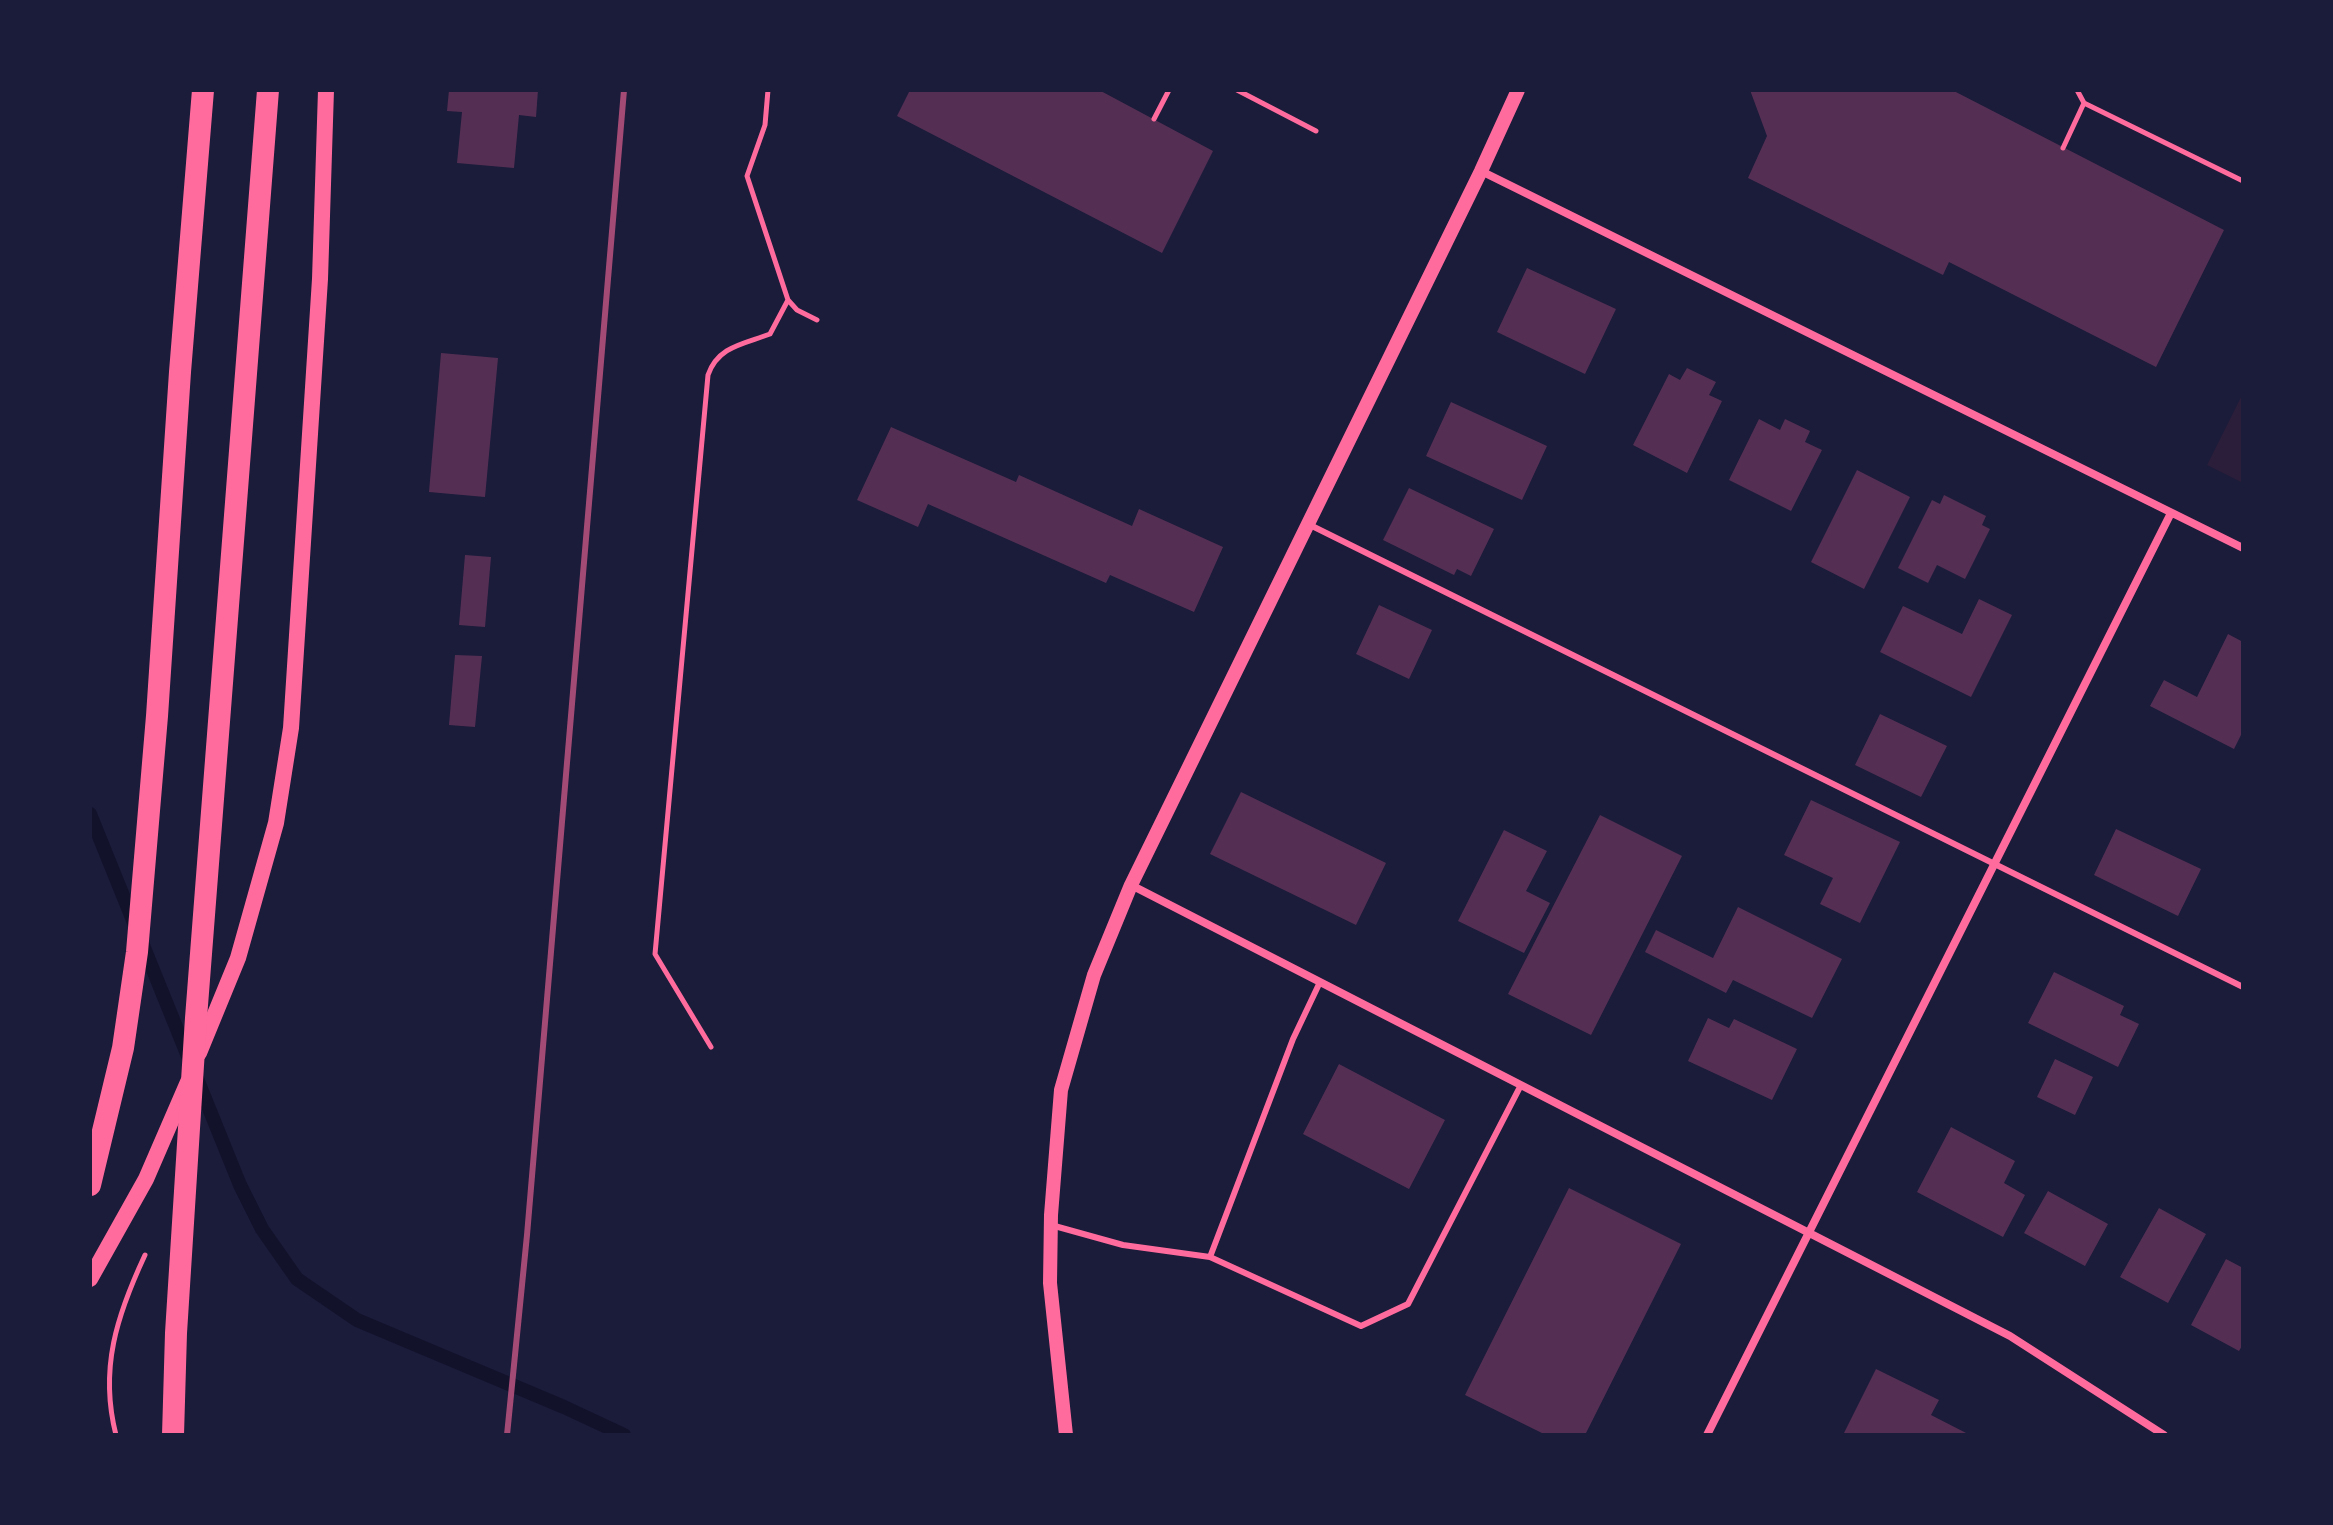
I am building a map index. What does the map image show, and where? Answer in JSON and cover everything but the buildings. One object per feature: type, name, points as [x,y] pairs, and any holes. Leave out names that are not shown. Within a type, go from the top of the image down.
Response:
[{"type":"highway","points":[[90,1185],[123,1048],[137,952],[203,90]]},
{"type":"highway","points":[[173,1435],[180,1270],[268,90]]},
{"type":"main road","points":[[90,1279],[158,1154],[238,958],[276,823],[291,728],[320,279],[326,90]]},
{"type":"street","points":[[1066,1435],[1050,1283],[1051,1225],[1061,1090],[1094,975],[1131,885],[1518,90]]},
{"type":"street","points":[[1481,171],[2243,548]]},
{"type":"street","points":[[1707,1435],[2171,513]]},
{"type":"street","points":[[1131,885],[2010,1336],[2164,1435]]},
{"type":"lane","points":[[1308,524],[2243,987]]},
{"type":"lane","points":[[1210,1257],[1293,1039],[1320,982]]},
{"type":"lane","points":[[1051,1225],[1123,1245],[1210,1257],[1361,1326],[1408,1304],[1521,1085]]},
{"type":"path","points":[[768,90],[765,125],[747,176],[788,300],[797,310],[817,320]]},
{"type":"path","points":[[1154,119],[1169,90]]},
{"type":"path","points":[[1237,90],[1316,131]]},
{"type":"path","points":[[2077,90],[2084,103],[2243,181]]},
{"type":"path","points":[[2063,148],[2084,103]]},
{"type":"path","points":[[711,1047],[655,954],[708,375],[712,362],[723,351],[770,334],[788,300]]},
{"type":"path","points":[[116,1435],[109,1399],[112,1345],[125,1298],[150,1244]]},
{"type":"shaded area","points":[[2243,393],[2243,483],[2207,465]]},
{"type":"waterway","points":[[90,814],[240,1185],[262,1229],[297,1279],[357,1320],[624,1435]]},
{"type":"railway","points":[[507,1435],[527,1235],[624,90]]}]
